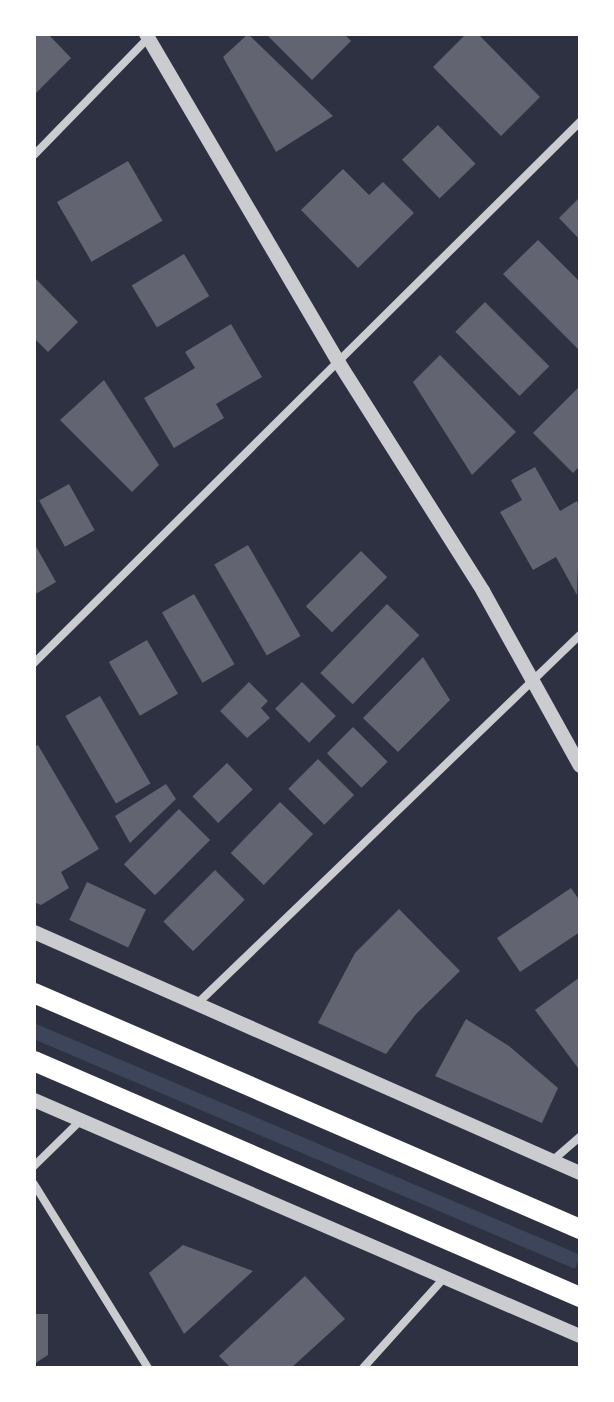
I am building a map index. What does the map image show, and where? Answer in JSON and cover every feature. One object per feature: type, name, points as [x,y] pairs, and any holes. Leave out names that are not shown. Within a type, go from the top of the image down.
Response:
[{"type":"main road","points":[[34,993],[580,1229]]},
{"type":"main road","points":[[34,1061],[580,1297]]},
{"type":"street","points":[[34,155],[149,35],[339,363],[534,681],[580,766]]},
{"type":"street","points":[[34,663],[580,122]]},
{"type":"street","points":[[199,1002],[580,635]]},
{"type":"street","points":[[34,932],[199,1002],[580,1173]]},
{"type":"street","points":[[34,1100],[580,1336]]},
{"type":"street","points":[[34,1166],[81,1120]]},
{"type":"street","points":[[552,1161],[580,1137]]},
{"type":"street","points":[[34,1184],[148,1368]]},
{"type":"street","points":[[363,1368],[445,1277]]},
{"type":"shaded area","points":[[34,1023],[580,1255],[575,1269],[34,1039]]},
{"type":"building","points":[[34,34],[48,34],[71,58],[34,95]]},
{"type":"building","points":[[248,34],[333,116],[276,152],[223,57]]},
{"type":"building","points":[[266,34],[344,34],[351,41],[312,80]]},
{"type":"building","points":[[466,34],[478,34],[540,97],[501,136],[433,67]]},
{"type":"building","points":[[438,125],[476,164],[440,199],[402,160]]},
{"type":"building","points":[[128,161],[162,221],[91,262],[57,202]]},
{"type":"building","points":[[343,169],[369,195],[383,182],[414,213],[358,268],[301,210]]},
{"type":"building","points":[[580,197],[580,240],[559,218]]},
{"type":"building","points":[[538,240],[580,282],[580,351],[503,274]]},
{"type":"building","points":[[184,254],[209,296],[157,327],[132,285]]},
{"type":"building","points":[[34,277],[78,322],[48,352],[34,338]]},
{"type":"building","points":[[485,302],[549,366],[520,396],[455,332]]},
{"type":"building","points":[[231,324],[262,377],[216,404],[224,418],[174,448],[144,398],[195,368],[185,352]]},
{"type":"building","points":[[440,355],[516,432],[472,475],[413,382]]},
{"type":"building","points":[[104,380],[159,465],[132,492],[60,420]]},
{"type":"building","points":[[580,386],[580,466],[573,473],[533,433]]},
{"type":"building","points":[[535,467],[560,511],[577,501],[580,507],[577,595],[556,557],[533,570],[500,512],[522,500],[511,480]]},
{"type":"building","points":[[69,484],[95,530],[65,547],[39,500]]},
{"type":"building","points":[[34,543],[56,582],[34,595]]},
{"type":"building","points":[[248,545],[300,636],[267,655],[214,564]]},
{"type":"building","points":[[361,551],[387,577],[332,632],[306,606]]},
{"type":"building","points":[[194,594],[234,664],[202,683],[162,612]]},
{"type":"building","points":[[387,604],[419,635],[353,704],[320,673]]},
{"type":"building","points":[[147,640],[178,694],[140,716],[109,662]]},
{"type":"building","points":[[423,657],[450,700],[398,752],[363,718]]},
{"type":"building","points":[[249,682],[268,701],[261,708],[270,718],[247,738],[220,711]]},
{"type":"building","points":[[302,682],[336,716],[309,743],[275,709]]},
{"type":"building","points":[[100,696],[150,783],[116,803],[65,716]]},
{"type":"building","points":[[353,727],[388,762],[361,788],[327,753]]},
{"type":"building","points":[[38,745],[99,849],[61,872],[69,888],[41,905],[34,902],[34,747]]},
{"type":"building","points":[[318,759],[354,795],[324,825],[288,789]]},
{"type":"building","points":[[227,763],[253,790],[218,823],[192,796]]},
{"type":"building","points":[[166,784],[176,799],[130,843],[115,816]]},
{"type":"building","points":[[280,802],[313,834],[264,885],[231,853]]},
{"type":"building","points":[[179,809],[210,840],[155,895],[124,864]]},
{"type":"building","points":[[215,870],[245,900],[193,951],[163,922]]},
{"type":"building","points":[[87,882],[146,909],[128,948],[69,920]]},
{"type":"building","points":[[571,888],[580,901],[580,932],[520,972],[497,938]]},
{"type":"building","points":[[399,909],[460,971],[416,1014],[386,1054],[318,1023],[355,953]]},
{"type":"building","points":[[580,977],[580,1067],[578,1068],[535,1010]]},
{"type":"building","points":[[466,1019],[509,1046],[558,1088],[542,1123],[435,1076]]},
{"type":"building","points":[[183,1245],[253,1271],[184,1334],[149,1273]]},
{"type":"building","points":[[305,1276],[345,1319],[291,1368],[231,1368],[219,1356]]},
{"type":"building","points":[[34,1314],[48,1314],[48,1355],[34,1364]]}]
